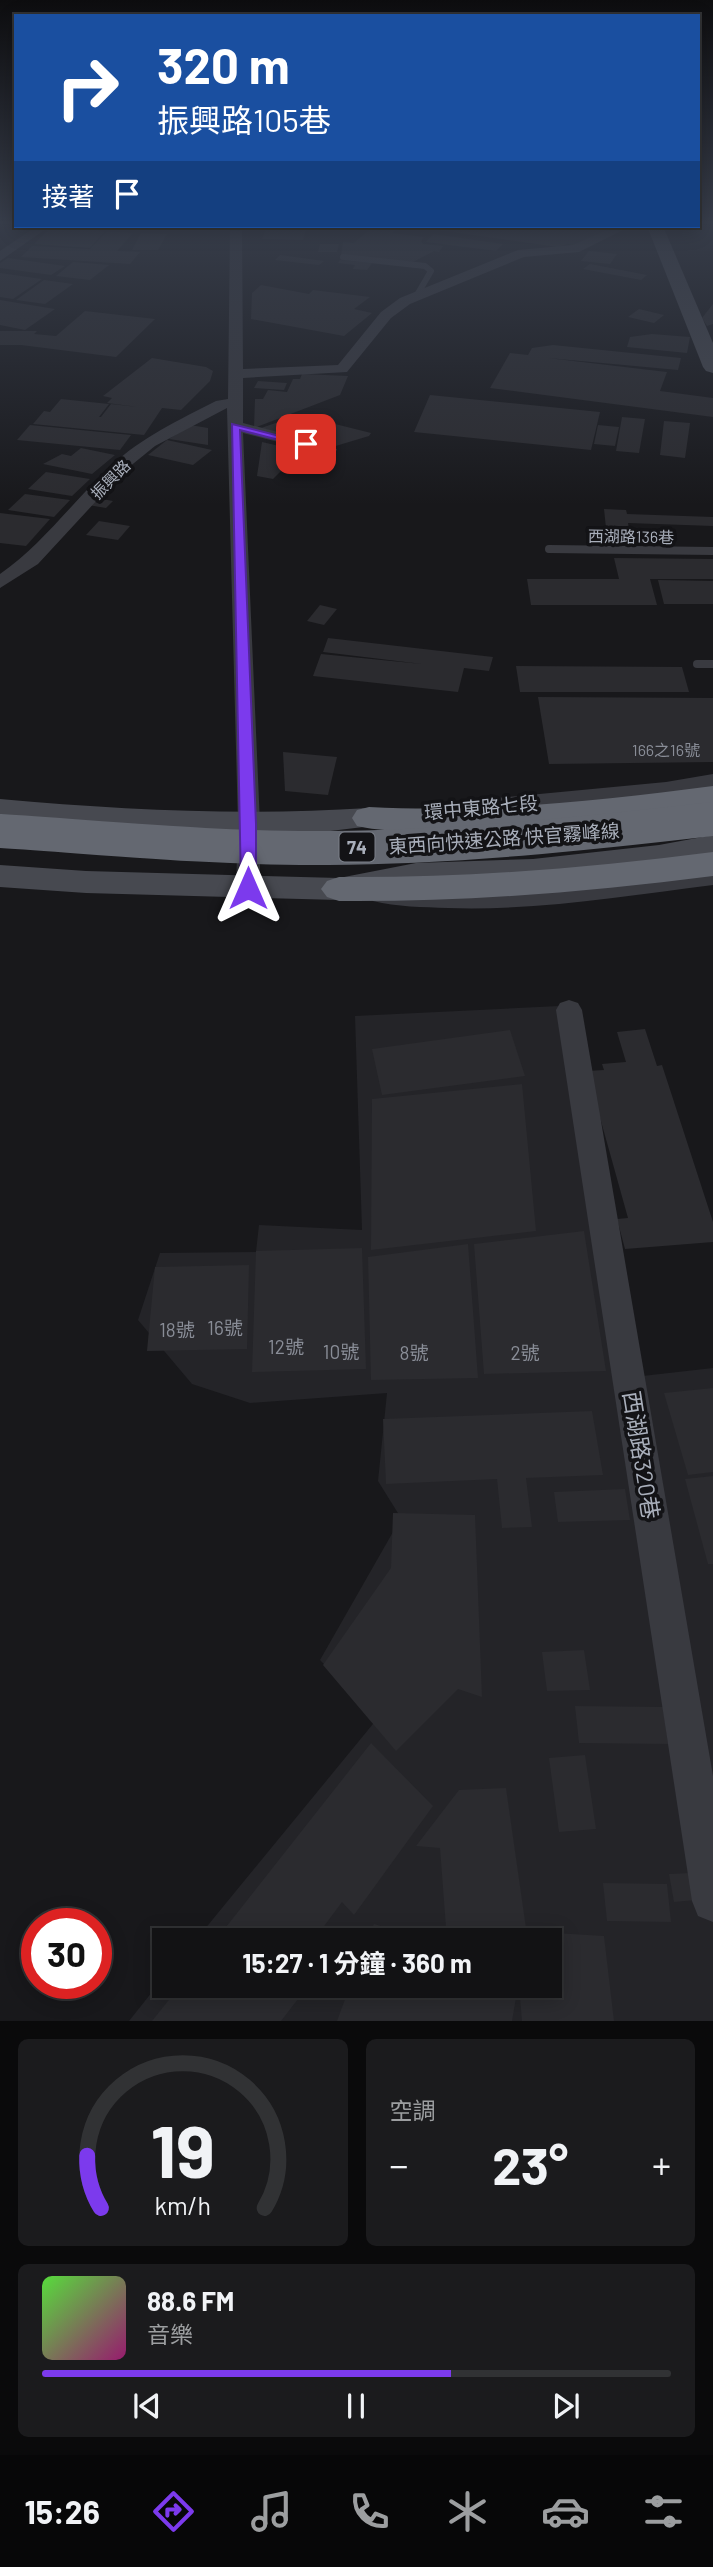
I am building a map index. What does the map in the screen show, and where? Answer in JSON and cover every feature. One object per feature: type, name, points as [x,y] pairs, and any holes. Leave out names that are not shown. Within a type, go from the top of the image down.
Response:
[{"type":"highway","points":[[369,818],[421,822],[597,811],[713,796]]},
{"type":"highway","name":"東西向快速公路 快官霧峰線","points":[[0,831],[214,845],[328,848],[547,838],[713,817]]},
{"type":"highway","name":"東西向快速公路 快官霧峰線","points":[[0,853],[125,863],[347,868],[571,858],[713,840]]},
{"type":"highway","points":[[339,889],[415,891],[544,883],[713,864]]},
{"type":"street","points":[[237,316],[236,426],[249,824],[248,888]]},
{"type":"street","points":[[237,374],[342,369],[370,337],[382,316]]},
{"type":"street","points":[[692,316],[713,367]]},
{"type":"street","name":"振興路","points":[[0,582],[32,559],[117,469],[149,443],[221,404],[237,402]]},
{"type":"street","points":[[236,426],[329,450]]},
{"type":"street","name":"環中東路七段","points":[[0,809],[161,822],[249,824],[369,818],[640,792],[713,781]]},
{"type":"street","name":"環中東路七段","points":[[249,824],[317,842],[487,837],[713,817]]},
{"type":"street","points":[[339,889],[416,874],[533,870],[659,856],[713,846]]},
{"type":"street","points":[[0,876],[86,882],[339,889],[441,901],[521,898],[713,877]]},
{"type":"street","name":"西湖路320巷","points":[[569,1010],[713,1901]]},
{"type":"lane","name":"西湖路136巷","points":[[549,549],[713,551]]},
{"type":"lane","points":[[697,664],[713,664]]},
{"type":"shaded area","points":[[559,1006],[616,1379],[713,1368],[713,2021],[129,2021],[152,1992],[152,1998],[562,1998],[562,1928],[206,1928],[377,1719],[320,1660],[401,1518],[378,1481],[387,1393],[250,1403],[192,1384],[138,1320],[160,1253],[256,1252],[259,1225],[362,1230],[355,1016]]},
{"type":"building","points":[[0,316],[45,316],[25,330],[0,325]]},
{"type":"building","points":[[79,316],[155,319],[116,357],[21,345],[0,345],[0,331],[37,331],[34,334],[56,336]]},
{"type":"building","points":[[251,316],[368,316],[344,336],[251,319]]},
{"type":"building","points":[[629,316],[662,316],[654,323]]},
{"type":"building","points":[[713,316],[713,324],[707,326],[702,318]]},
{"type":"building","points":[[652,334],[690,337],[687,353],[627,347],[630,337]]},
{"type":"building","points":[[553,345],[681,358],[678,370],[548,358],[667,372],[660,391],[713,398],[713,417],[490,388],[510,353],[528,355],[532,348]]},
{"type":"building","points":[[152,358],[206,367],[213,371],[210,381],[181,410],[162,408],[144,435],[33,424],[44,411],[50,412],[61,399],[109,404],[99,417],[111,404],[138,407],[107,403],[112,398],[103,396]]},
{"type":"building","points":[[302,374],[348,376],[340,395],[254,428],[255,399],[263,399],[268,390],[287,392],[293,379],[300,379]]},
{"type":"building","points":[[258,381],[287,383],[284,390],[254,388]]},
{"type":"building","points":[[430,395],[600,412],[591,450],[414,432]]},
{"type":"building","points":[[299,415],[371,433],[369,436],[329,448],[261,428]]},
{"type":"building","points":[[622,417],[645,419],[639,453],[616,451]]},
{"type":"building","points":[[664,421],[690,423],[685,458],[660,455]]},
{"type":"building","points":[[30,425],[131,435],[120,450],[17,440]]},
{"type":"building","points":[[190,425],[208,428],[208,445],[169,439]]},
{"type":"building","points":[[598,425],[619,427],[615,446],[594,444]]},
{"type":"building","points":[[167,440],[212,450],[193,465],[148,455]]},
{"type":"building","points":[[262,442],[301,451],[273,479],[257,476]]},
{"type":"building","points":[[81,448],[115,455],[92,474],[43,464],[62,454],[71,456]]},
{"type":"building","points":[[46,472],[90,479],[72,496],[28,489]]},
{"type":"building","points":[[25,494],[70,500],[54,517],[8,510]]},
{"type":"building","points":[[96,498],[113,501],[106,508],[88,505]]},
{"type":"building","points":[[604,509],[626,510],[627,514],[713,517],[713,526],[628,523],[629,528],[606,528]]},
{"type":"building","points":[[0,513],[50,519],[26,546],[0,543]]},
{"type":"building","points":[[99,521],[130,526],[118,540],[86,535]]},
{"type":"building","points":[[614,558],[713,559],[713,579],[650,579],[657,605],[531,605],[527,579],[619,579]]},
{"type":"building","points":[[658,580],[713,581],[713,604],[664,604]]},
{"type":"building","points":[[320,605],[337,609],[324,625],[307,621]]},
{"type":"building","points":[[328,638],[493,657],[489,671],[464,668],[458,692],[313,676],[321,654],[422,664],[323,652]]},
{"type":"building","points":[[516,666],[682,667],[689,692],[520,692]]},
{"type":"building","points":[[538,697],[713,698],[713,762],[549,764]]},
{"type":"building","points":[[283,752],[337,757],[328,795],[285,791]]},
{"type":"building","points":[[645,1029],[657,1066],[662,1065],[713,1222],[713,1242],[625,1249],[617,1219],[628,1218],[587,1071],[604,1070],[602,1064],[626,1062],[617,1032]]},
{"type":"building","points":[[510,1030],[525,1076],[382,1095],[372,1049]]},
{"type":"building","points":[[522,1084],[536,1231],[371,1250],[372,1099]]},
{"type":"building","points":[[584,1231],[606,1371],[484,1374],[474,1244]]},
{"type":"building","points":[[468,1244],[478,1378],[371,1380],[368,1257]]},
{"type":"building","points":[[362,1248],[366,1369],[252,1372],[256,1251]]},
{"type":"building","points":[[249,1265],[247,1349],[147,1351],[155,1267]]},
{"type":"building","points":[[713,1388],[713,1472],[688,1475],[664,1393]]},
{"type":"building","points":[[592,1411],[603,1475],[526,1478],[532,1527],[502,1528],[497,1479],[386,1484],[383,1419]]},
{"type":"building","points":[[713,1476],[713,1564],[708,1564],[685,1479]]},
{"type":"building","points":[[625,1489],[630,1520],[558,1522],[554,1492]]},
{"type":"building","points":[[393,1513],[475,1515],[482,1697],[458,1689],[396,1751],[323,1665],[391,1568]]},
{"type":"building","points":[[584,1650],[590,1690],[547,1691],[542,1652]]},
{"type":"building","points":[[575,1706],[663,1707],[668,1744],[579,1743]]},
{"type":"building","points":[[371,1743],[433,1806],[354,1915],[342,1902],[323,1928],[225,1928]]},
{"type":"building","points":[[585,1755],[596,1829],[559,1832],[549,1758]]},
{"type":"building","points":[[506,1788],[526,1928],[446,1928],[440,1848],[416,1846],[459,1790]]},
{"type":"building","points":[[691,1873],[696,1900],[674,1902],[669,1874]]},
{"type":"building","points":[[603,1883],[667,1884],[671,1922],[607,1921]]},
{"type":"building","points":[[562,1933],[604,1936],[614,2021],[522,2021],[520,1998],[562,1998]]},
{"type":"building","points":[[170,1998],[299,1998],[281,2021],[152,2021]]},
{"type":"building","points":[[346,1998],[516,1998],[512,2021],[337,2021]]},
{"type":"route","points":[[248,888],[249,824],[236,426],[306,444]]}]
